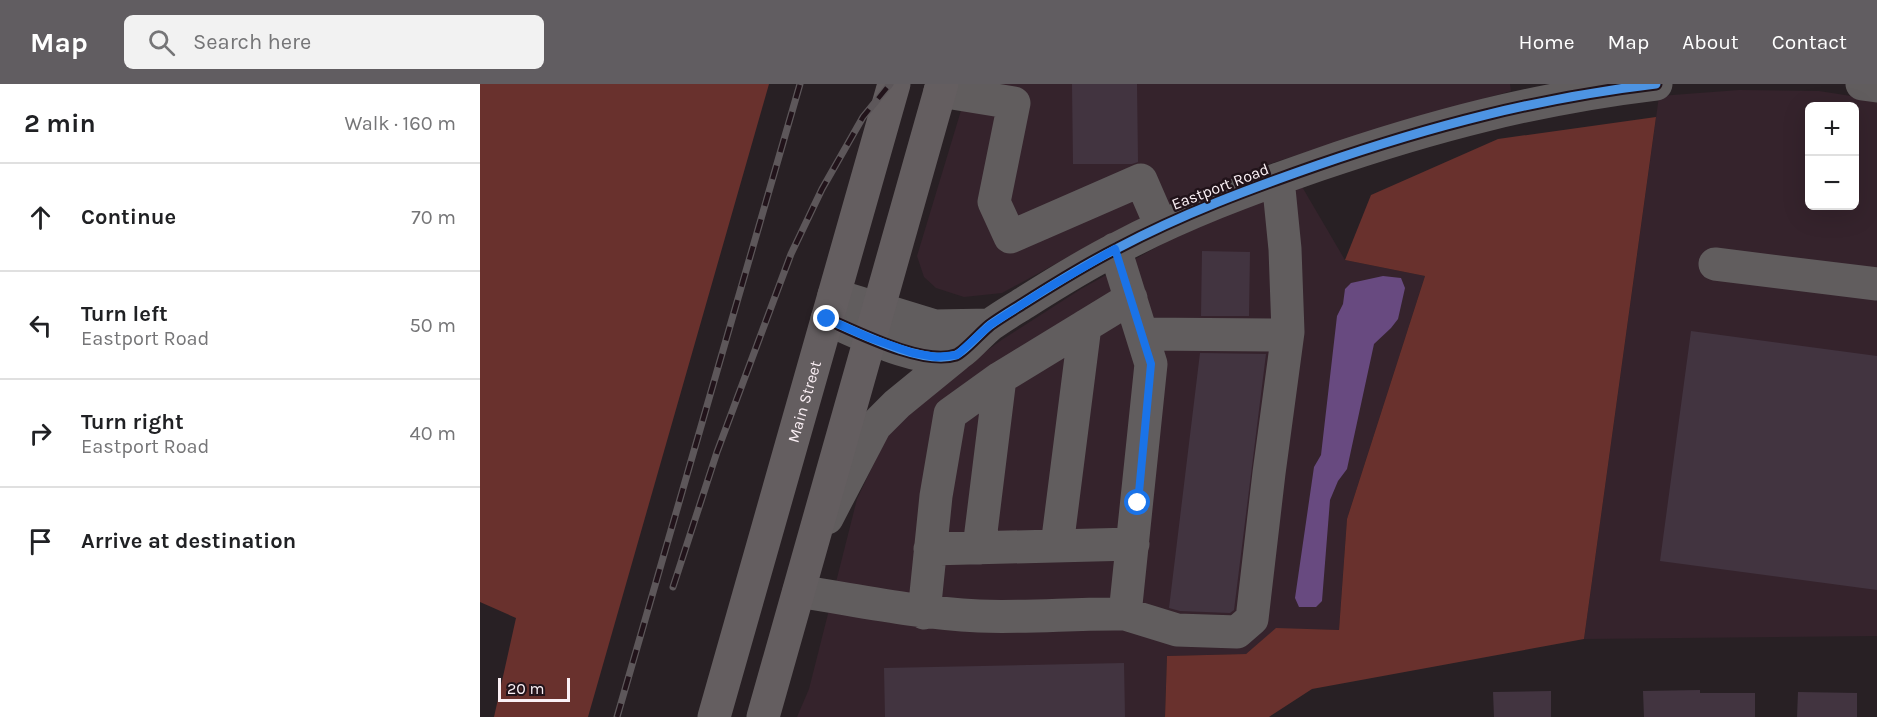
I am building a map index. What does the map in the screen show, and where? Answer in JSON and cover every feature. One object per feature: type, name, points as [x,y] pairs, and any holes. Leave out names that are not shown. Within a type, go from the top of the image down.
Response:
[{"type":"main road","name":"Main Street","points":[[714,717],[894,84]]},
{"type":"main road","points":[[763,717],[941,87]]},
{"type":"street","name":"Eastport Road","points":[[811,549],[875,426],[897,404],[990,325],[1115,249],[1226,198],[1380,144],[1470,118],[1550,99],[1656,84]]},
{"type":"street","points":[[1862,84],[1877,86]]},
{"type":"street","points":[[941,87],[1014,103],[994,202],[1010,237],[1141,180],[1161,226]]},
{"type":"street","points":[[799,591],[924,613],[982,616],[1125,614],[1177,630],[1237,632],[1252,619],[1287,335],[1285,249],[1278,179]]},
{"type":"street","points":[[1115,249],[1151,364],[1125,614]]},
{"type":"street","points":[[1715,264],[1877,284]]},
{"type":"street","points":[[924,613],[936,496],[950,414],[1000,378],[1131,298]]},
{"type":"street","points":[[830,307],[874,323],[935,326],[990,325]]},
{"type":"street","points":[[874,323],[913,353],[936,357],[957,355]]},
{"type":"street","points":[[1057,546],[1085,326]]},
{"type":"street","points":[[1142,334],[1287,335]]},
{"type":"street","points":[[979,548],[1000,378]]},
{"type":"street","points":[[930,549],[1133,544]]},
{"type":"shaded area","points":[[480,84],[769,84],[588,717],[494,717],[516,618],[480,602]]},
{"type":"shaded area","points":[[969,84],[1510,84],[1511,91],[1386,127],[1257,168],[1105,237],[1002,293],[964,297],[936,288],[924,277],[917,256]]},
{"type":"shaded area","points":[[1739,90],[1819,91],[1877,100],[1877,636],[1584,639],[1659,96]]},
{"type":"shaded area","points":[[1656,117],[1584,639],[1312,689],[1269,717],[1165,717],[1167,656],[1246,654],[1276,628],[1339,630],[1347,519],[1425,276],[1345,260],[1371,195],[1498,139]]},
{"type":"shaded area","points":[[1301,185],[1345,260],[1425,276],[1347,519],[1339,630],[1276,629],[1246,654],[1167,656],[1165,717],[797,717],[809,689],[857,499],[886,438],[929,392],[1003,339],[1081,289],[1193,227]]},
{"type":"shaded area","points":[[1383,276],[1401,278],[1405,288],[1398,319],[1374,344],[1347,469],[1338,481],[1330,500],[1322,601],[1316,607],[1299,607],[1295,598],[1314,467],[1321,455],[1337,316],[1343,304],[1345,289],[1351,283]]},
{"type":"building","points":[[1072,84],[1137,84],[1138,162],[1132,164],[1073,164]]},
{"type":"building","points":[[1202,251],[1250,252],[1249,316],[1201,316]]},
{"type":"building","points":[[1691,331],[1877,356],[1877,590],[1660,561]]},
{"type":"building","points":[[1200,353],[1266,354],[1234,610],[1230,613],[1180,611],[1169,608]]},
{"type":"building","points":[[1124,663],[1125,717],[885,717],[884,668]]},
{"type":"building","points":[[1700,690],[1700,693],[1755,693],[1755,717],[1644,717],[1643,691]]},
{"type":"building","points":[[1551,691],[1551,717],[1494,717],[1493,692]]},
{"type":"building","points":[[1798,692],[1857,693],[1857,717],[1797,717]]},
{"type":"railway","points":[[617,717],[800,84]]},
{"type":"railway","points":[[673,587],[717,452],[791,254],[822,189],[863,117],[890,84]]},
{"type":"cycle path","points":[[827,319],[909,352],[926,356],[956,355],[994,322],[1082,267],[1167,224],[1241,193],[1360,151],[1443,126],[1527,105],[1656,84]]},
{"type":"route","points":[[827,319],[870,338],[913,353],[936,357],[957,355],[990,325],[1115,249],[1151,364],[1138,503]]}]
